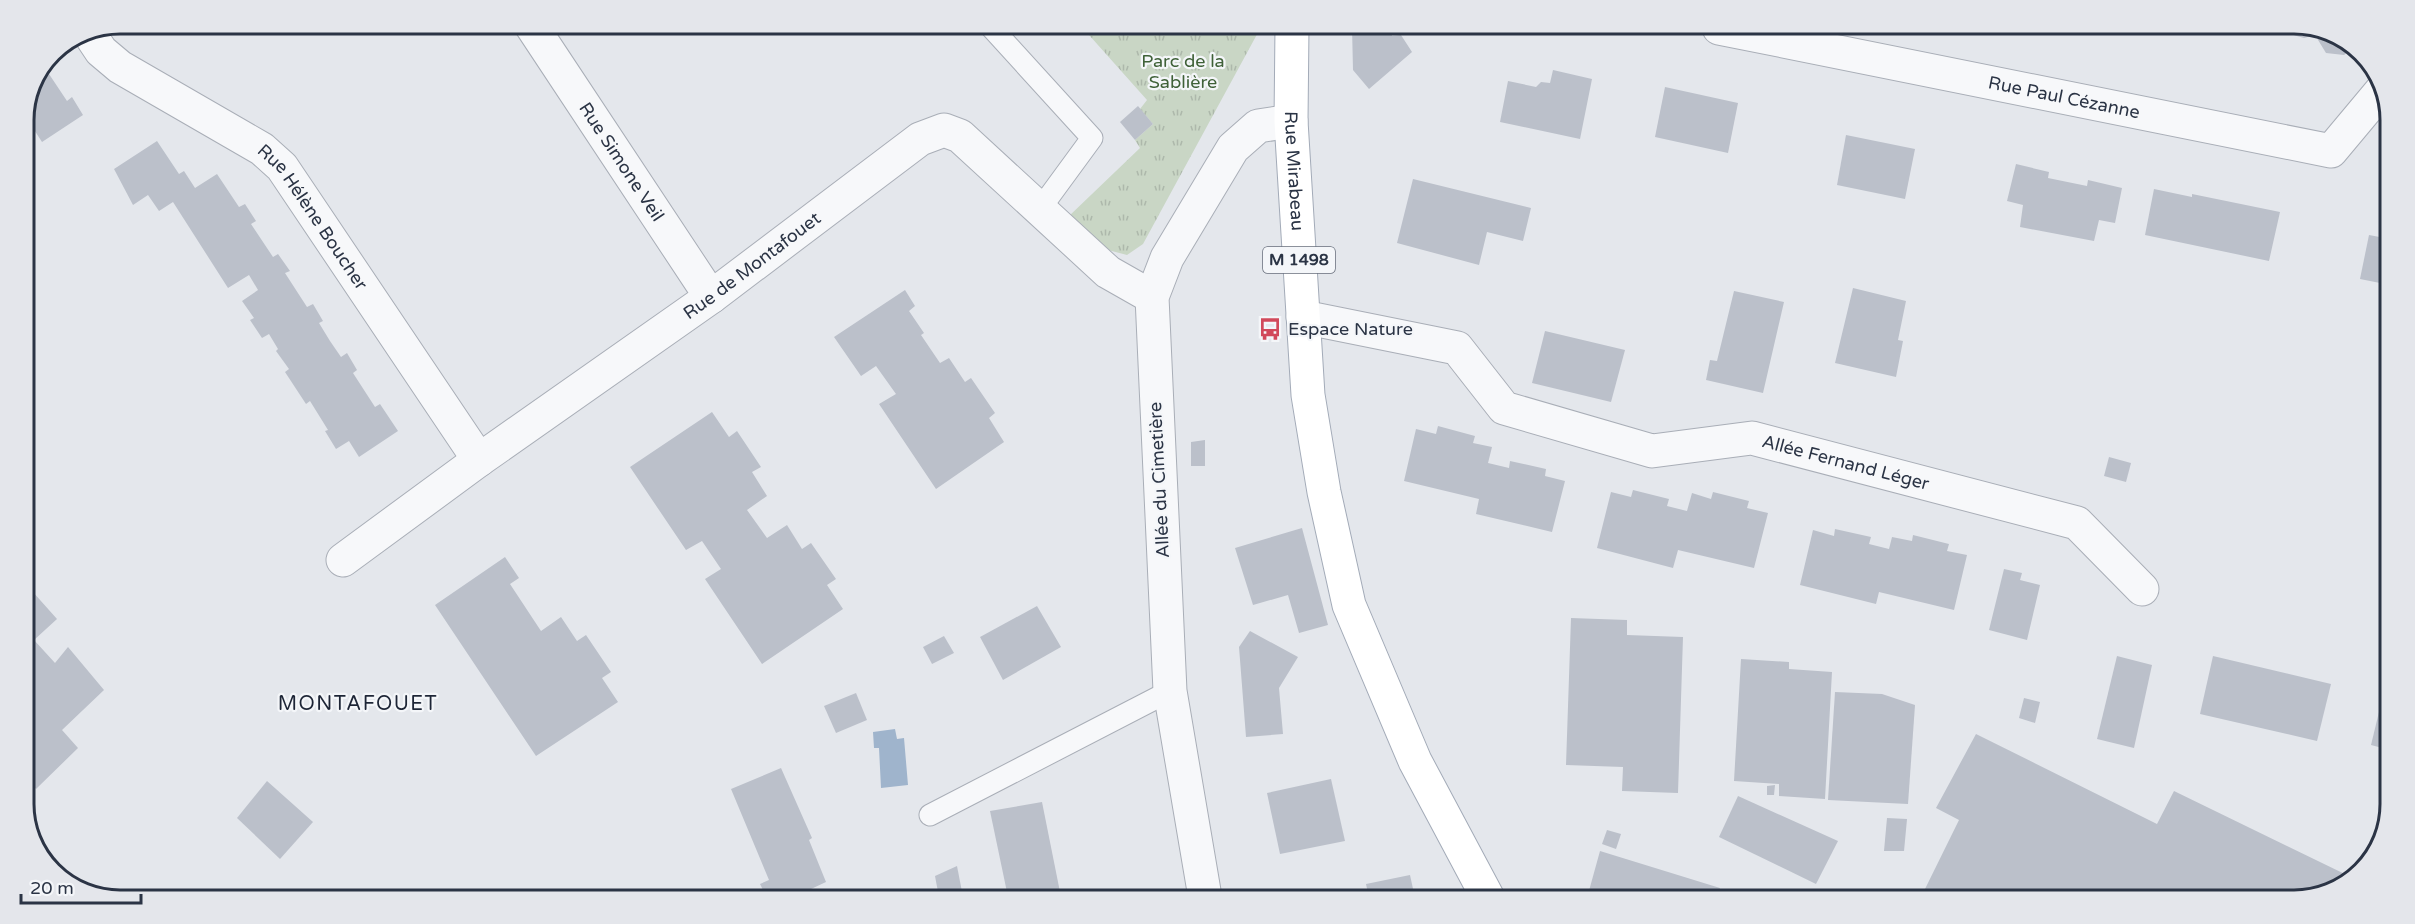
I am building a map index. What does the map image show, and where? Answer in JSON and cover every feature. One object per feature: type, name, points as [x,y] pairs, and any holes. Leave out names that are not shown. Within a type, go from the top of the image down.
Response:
[{"type":"main road","name":"Rue Mirabeau","points":[[1292,34],[1291,121],[1308,395],[1324,492],[1349,605],[1415,761],[1484,890]]},
{"type":"street","name":"Rue Simone Veil","points":[[537,34],[711,297]]},
{"type":"street","name":"Rue Paul Cézanne","points":[[1749,34],[2331,151],[2377,96]]},
{"type":"street","name":"Rue Hélène Boucher","points":[[93,39],[101,51],[120,67],[262,149],[282,166],[479,460]]},
{"type":"street","name":"Allée du Cimetière","points":[[1204,890],[1170,691],[1152,297],[1167,258],[1233,148],[1258,126],[1291,121]]},
{"type":"street","name":"Rue de Montafouet","points":[[343,560],[479,460],[711,297],[921,139],[944,130],[960,136],[1108,272],[1152,297]]},
{"type":"street","name":"Allée Fernand Léger","points":[[1303,317],[1457,348],[1504,408],[1652,451],[1752,438],[2078,523],[2142,589]]},
{"type":"lane","points":[[997,34],[1092,138],[1040,209]]},
{"type":"lane","points":[[930,815],[1170,691]]},
{"type":"green space","name":"Parc de la Sablière","points":[[1088,34],[1257,34],[1143,244],[1127,255],[1108,250],[1068,217],[1140,148],[1135,140],[1153,124],[1140,109],[1147,100]]},
{"type":"water","points":[[895,729],[897,739],[904,738],[908,785],[881,788],[879,748],[874,748],[873,732]]},
{"type":"building","points":[[1352,34],[1401,35],[1412,52],[1369,89],[1353,70]]},
{"type":"building","points":[[2290,34],[2312,36],[2304,38]]},
{"type":"building","points":[[2316,37],[2333,43],[2347,53],[2344,55],[2326,53]]},
{"type":"building","points":[[1553,70],[1592,79],[1580,139],[1500,122],[1508,81],[1536,87],[1541,82],[1550,83]]},
{"type":"building","points":[[48,73],[67,101],[72,97],[83,115],[42,142],[34,130],[34,120],[36,103]]},
{"type":"building","points":[[1665,87],[1738,103],[1728,153],[1655,137]]},
{"type":"building","points":[[1138,106],[1153,124],[1135,140],[1120,122]]},
{"type":"building","points":[[1846,135],[1915,149],[1905,199],[1837,185]]},
{"type":"building","points":[[157,141],[179,174],[184,171],[195,188],[217,174],[239,207],[245,204],[256,221],[251,224],[273,257],[278,254],[290,271],[285,273],[307,307],[313,304],[323,321],[319,323],[330,341],[341,357],[347,353],[357,370],[353,373],[375,407],[380,404],[398,431],[359,457],[349,441],[336,449],[325,431],[328,430],[310,401],[306,404],[285,372],[289,369],[276,351],[278,349],[269,334],[262,338],[250,320],[254,318],[242,301],[258,290],[249,275],[228,288],[173,202],[159,211],[148,195],[133,205],[114,169]]},
{"type":"building","points":[[2016,164],[2049,172],[2048,178],[2087,186],[2088,180],[2122,188],[2115,223],[2099,220],[2094,241],[2020,227],[2023,205],[2007,201]]},
{"type":"building","points":[[1413,179],[1531,208],[1523,241],[1487,232],[1479,265],[1397,243]]},
{"type":"building","points":[[2154,189],[2192,197],[2192,194],[2280,212],[2269,261],[2145,235]]},
{"type":"building","points":[[2369,235],[2380,237],[2380,283],[2360,279]]},
{"type":"building","points":[[1853,288],[1906,301],[1898,340],[1903,341],[1896,377],[1835,363]]},
{"type":"building","points":[[905,290],[915,306],[909,311],[924,333],[921,335],[940,363],[949,358],[965,382],[971,378],[995,413],[989,418],[1004,442],[936,489],[879,404],[896,394],[876,366],[861,376],[834,337]]},
{"type":"building","points":[[1734,291],[1784,302],[1763,393],[1706,380],[1710,360],[1717,361]]},
{"type":"building","points":[[1545,331],[1625,350],[1611,402],[1532,383]]},
{"type":"building","points":[[712,412],[729,437],[737,431],[761,467],[752,472],[767,496],[747,510],[767,538],[787,525],[802,549],[811,543],[836,579],[827,585],[843,609],[762,664],[705,579],[721,569],[702,541],[686,550],[630,467]]},
{"type":"building","points":[[1438,426],[1475,436],[1473,443],[1492,447],[1488,463],[1509,468],[1510,461],[1546,469],[1545,476],[1565,481],[1552,532],[1476,514],[1479,499],[1404,481],[1416,429],[1436,434]]},
{"type":"building","points":[[1205,440],[1205,466],[1191,466],[1191,442]]},
{"type":"building","points":[[2109,457],[2131,463],[2126,482],[2104,476]]},
{"type":"building","points":[[1633,490],[1669,499],[1667,506],[1687,511],[1692,493],[1711,499],[1713,492],[1749,501],[1747,508],[1768,513],[1754,568],[1678,550],[1673,568],[1597,548],[1611,492],[1631,497]]},
{"type":"building","points":[[1302,528],[1328,625],[1299,633],[1288,595],[1253,605],[1235,548]]},
{"type":"building","points":[[1835,529],[1871,537],[1869,544],[1889,549],[1892,537],[1912,541],[1913,535],[1949,544],[1947,551],[1967,555],[1954,610],[1879,592],[1876,604],[1800,585],[1813,530],[1834,536]]},
{"type":"building","points":[[505,557],[519,578],[510,584],[541,631],[561,617],[577,641],[586,635],[611,672],[602,678],[618,702],[536,756],[435,605]]},
{"type":"building","points":[[2004,569],[2022,573],[2020,580],[2040,585],[2027,640],[1989,630]]},
{"type":"building","points":[[35,594],[57,619],[35,639]]},
{"type":"building","points":[[1037,606],[1061,647],[1003,680],[980,637]]},
{"type":"building","points":[[1571,618],[1627,620],[1627,635],[1683,637],[1678,793],[1622,791],[1623,767],[1566,765]]},
{"type":"building","points":[[1250,631],[1298,657],[1279,688],[1283,734],[1246,737],[1239,647]]},
{"type":"building","points":[[944,636],[954,653],[932,664],[923,647]]},
{"type":"building","points":[[35,641],[55,663],[68,647],[104,690],[62,730],[78,748],[36,789]]},
{"type":"building","points":[[2117,656],[2152,665],[2134,748],[2097,739]]},
{"type":"building","points":[[2213,656],[2331,684],[2317,741],[2200,714]]},
{"type":"building","points":[[1741,659],[1789,662],[1789,669],[1832,672],[1825,799],[1779,796],[1779,784],[1734,781]]},
{"type":"building","points":[[1835,692],[1882,694],[1915,705],[1908,804],[1828,800]]},
{"type":"building","points":[[856,693],[867,720],[836,733],[824,706]]},
{"type":"building","points":[[2024,698],[2040,702],[2035,723],[2019,718]]},
{"type":"building","points":[[2380,708],[2380,747],[2371,745]]},
{"type":"building","points":[[1976,734],[2157,824],[2174,791],[2344,874],[2322,885],[2295,890],[1927,890],[1925,889],[1959,820],[1936,808]]},
{"type":"building","points":[[781,768],[812,838],[809,840],[826,882],[809,890],[763,890],[760,884],[769,880],[731,789]]},
{"type":"building","points":[[1331,779],[1345,841],[1280,854],[1267,793]]},
{"type":"building","points":[[267,781],[313,822],[280,859],[237,818]]},
{"type":"building","points":[[1775,785],[1774,795],[1767,795],[1767,786]]},
{"type":"building","points":[[1738,796],[1838,841],[1816,884],[1719,837]]},
{"type":"building","points":[[1042,802],[1060,890],[1007,890],[990,811]]},
{"type":"building","points":[[1887,818],[1907,819],[1904,851],[1884,851]]},
{"type":"building","points":[[1607,830],[1621,834],[1616,849],[1602,844]]},
{"type":"building","points":[[1600,851],[1720,888],[1719,890],[1589,890]]},
{"type":"building","points":[[957,866],[962,890],[938,890],[935,876]]},
{"type":"building","points":[[1410,875],[1413,890],[1367,890],[1366,884]]},
{"type":"place","name":"Espace Nature","points":[[1270,329]]},
{"type":"district","name":"MONTAFOUET","points":[[358,704]]}]
